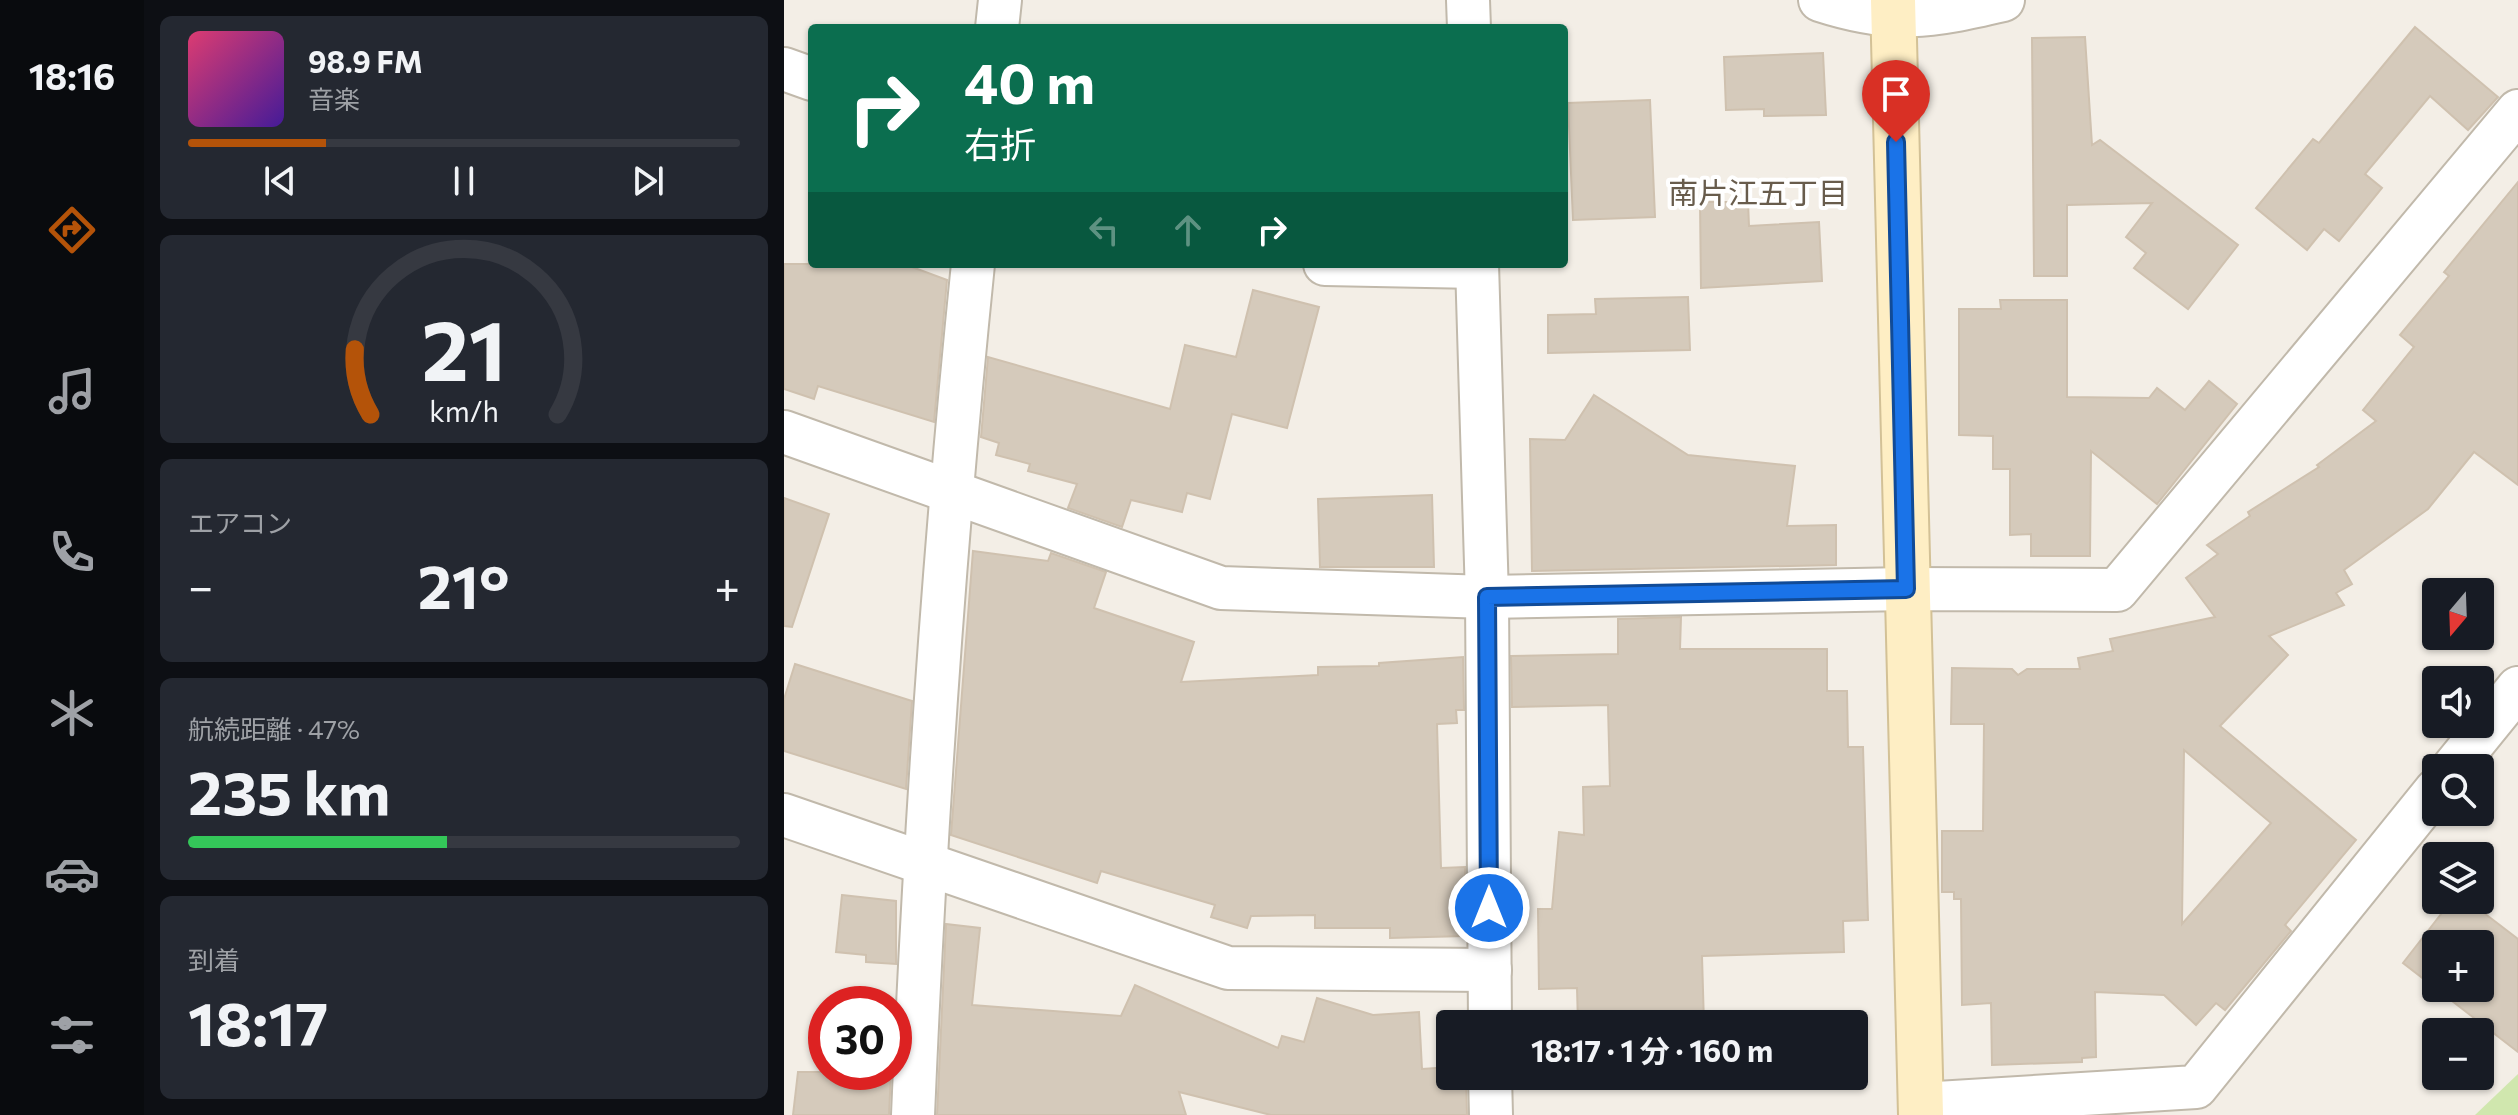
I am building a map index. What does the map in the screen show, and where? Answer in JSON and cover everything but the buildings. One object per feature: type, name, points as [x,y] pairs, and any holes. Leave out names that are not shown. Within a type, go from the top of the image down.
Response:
[{"type":"street","points":[[997,24],[1000,0]]},
{"type":"street","points":[[1468,0],[1469,24]]},
{"type":"street","points":[[1820,0],[1864,15],[1894,7],[1926,17],[2003,0]]},
{"type":"street","points":[[1894,7],[1921,1110],[2196,1087],[2422,807]]},
{"type":"street","points":[[784,69],[808,78]]},
{"type":"street","points":[[784,432],[1221,588],[1487,597],[1906,589],[2117,590],[2518,111]]},
{"type":"street","points":[[913,1115],[924,863],[950,491],[973,268]]},
{"type":"street","points":[[1477,268],[1487,597],[1490,1010]]},
{"type":"street","points":[[2464,754],[2518,688]]},
{"type":"street","points":[[784,815],[1228,968],[1490,970]]},
{"type":"street","points":[[1490,1090],[1491,1115]]},
{"type":"green space","points":[[2518,1074],[2518,1115],[2475,1115]]},
{"type":"district","name":"南片江五丁目","points":[[1758,191]]},
{"type":"route","points":[[1489,908],[1487,597],[1906,589],[1896,142]]}]
